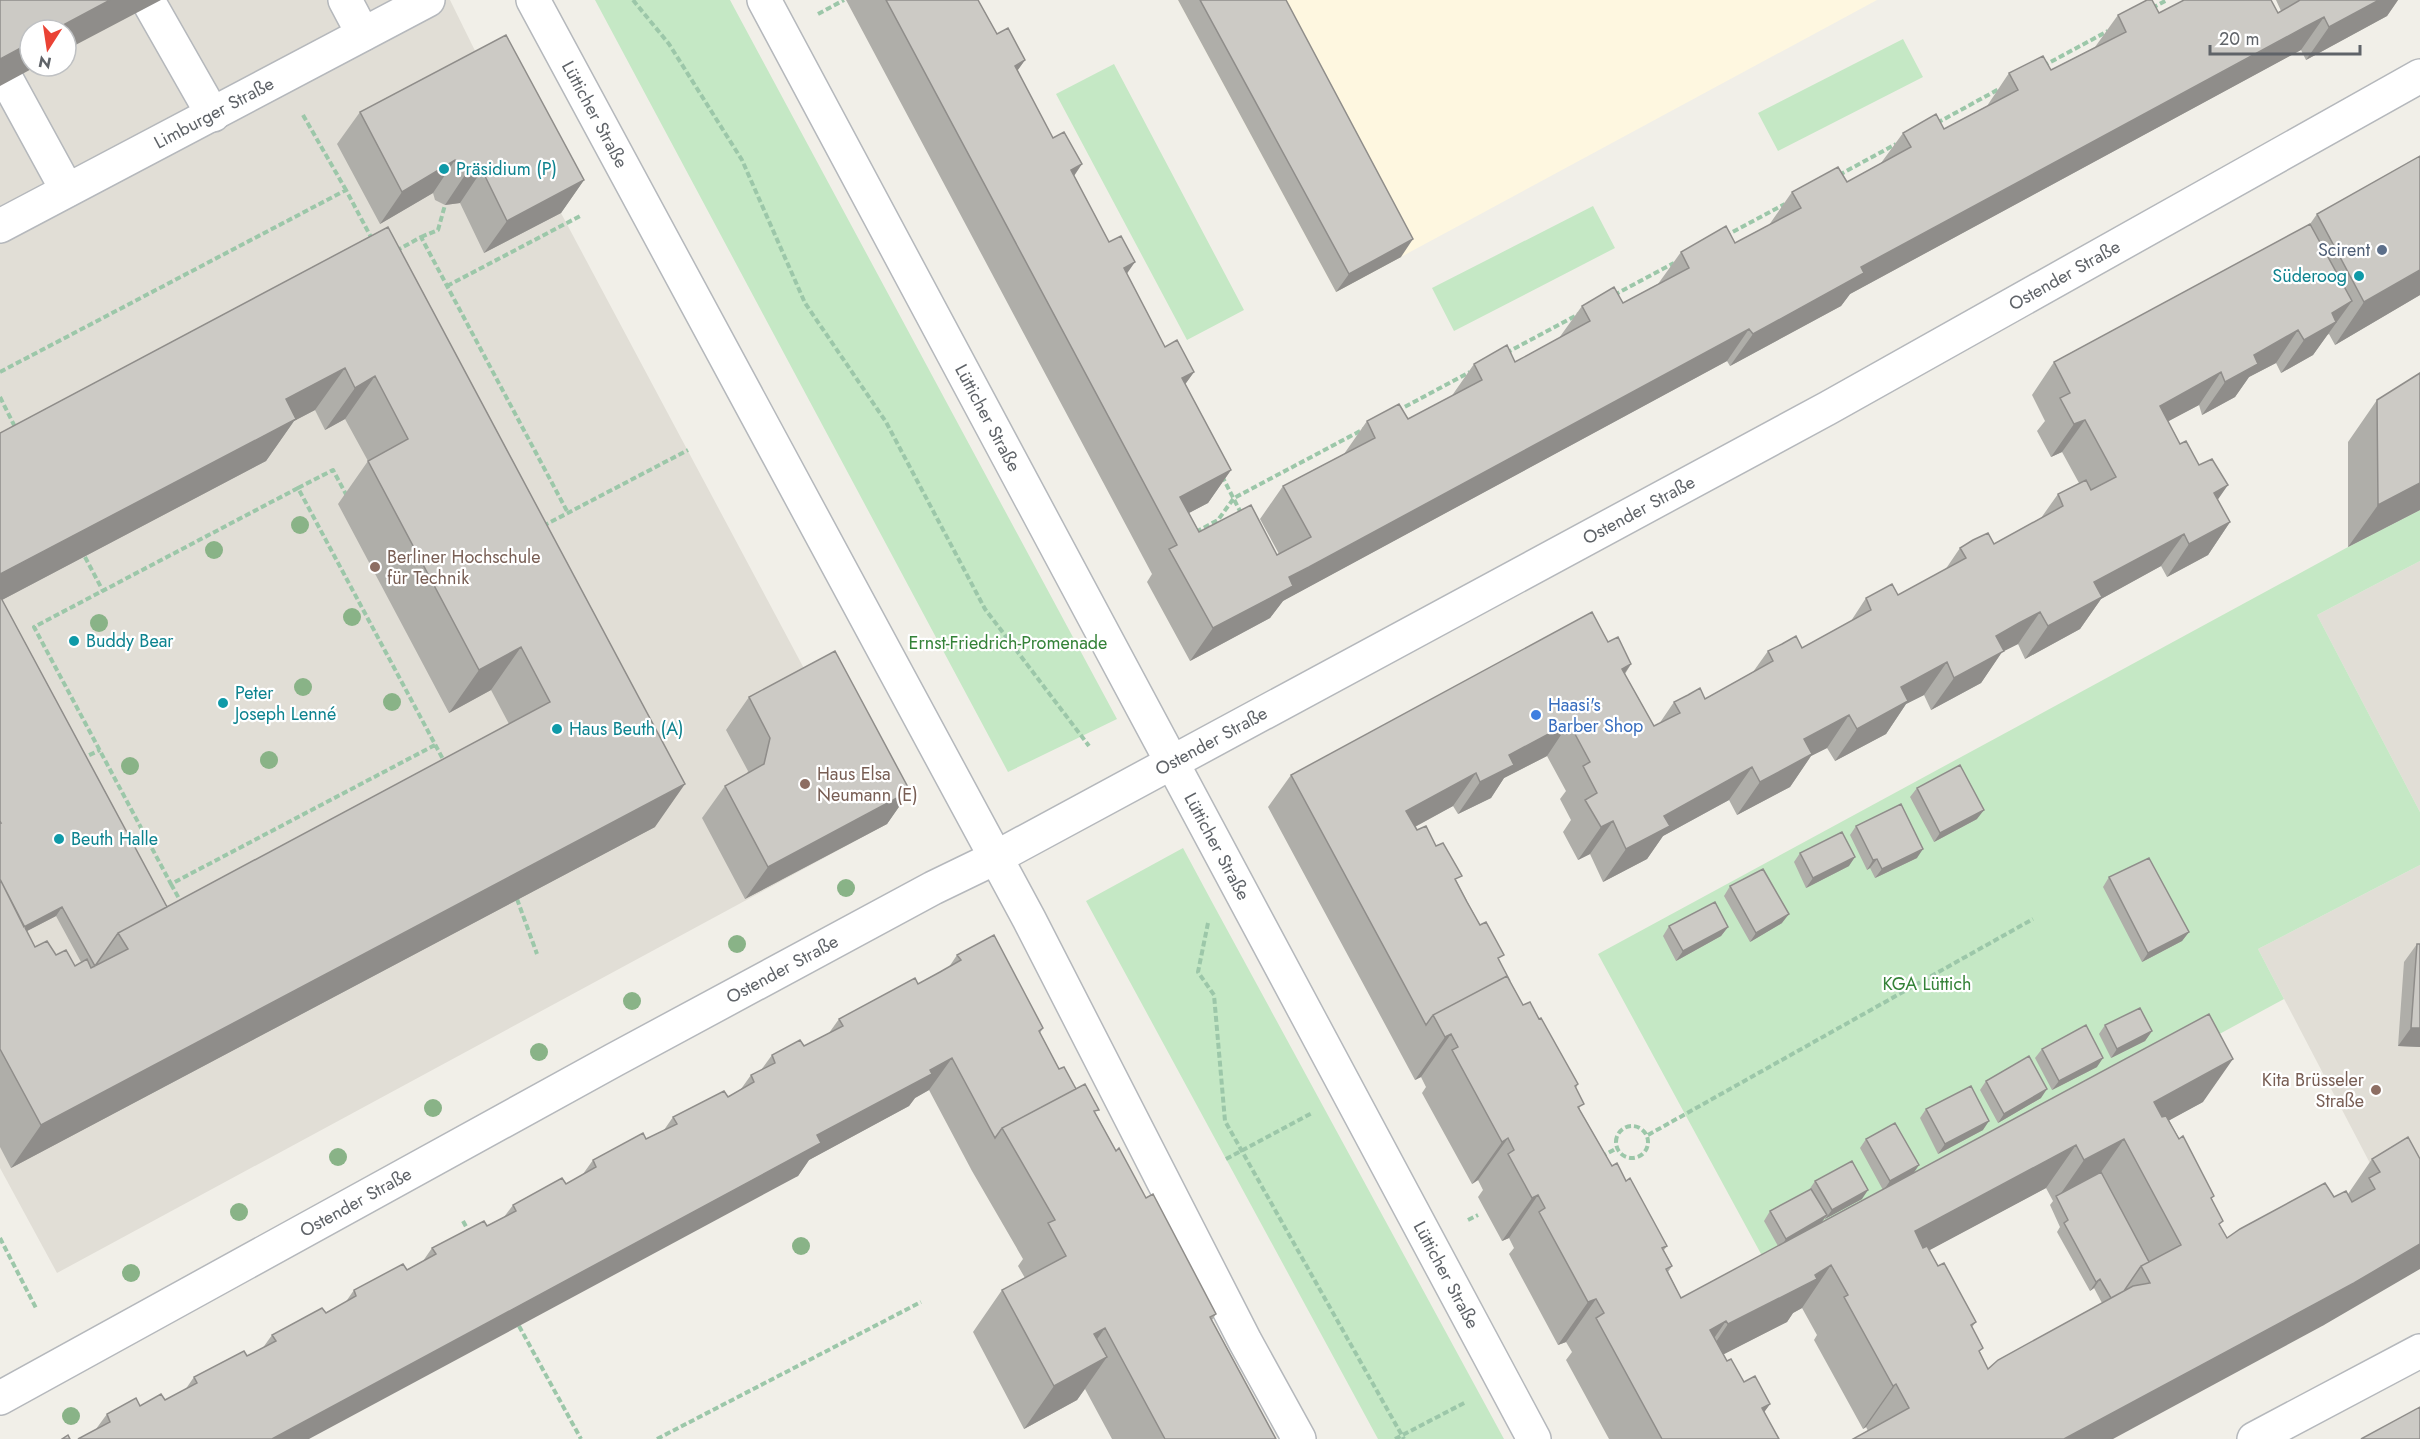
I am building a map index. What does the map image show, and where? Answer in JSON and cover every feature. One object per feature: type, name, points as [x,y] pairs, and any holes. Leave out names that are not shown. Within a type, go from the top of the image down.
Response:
[{"type":"street","points":[[345,0],[363,34]]},
{"type":"street","name":"Limburger Straße","points":[[0,226],[428,0]]},
{"type":"street","name":"Lütticher Straße","points":[[533,0],[1029,919],[1245,1341],[1299,1439]]},
{"type":"street","name":"Lütticher Straße","points":[[764,0],[1534,1439]]},
{"type":"street","points":[[151,6],[213,115]]},
{"type":"street","name":"Ostender Straße","points":[[0,1398],[614,1060],[933,888],[995,858],[1817,413],[2420,76]]},
{"type":"street","points":[[8,82],[68,190]]},
{"type":"street","points":[[2254,1439],[2420,1351]]},
{"type":"path","points":[[633,0],[669,44],[742,160],[805,303],[886,422],[985,609],[1089,746]]},
{"type":"path","points":[[818,14],[844,0]]},
{"type":"path","points":[[2146,11],[2167,0]]},
{"type":"path","points":[[2042,67],[2115,28]]},
{"type":"path","points":[[282,77],[377,248]]},
{"type":"path","points":[[1928,128],[2000,89]]},
{"type":"path","points":[[1834,178],[1907,139]]},
{"type":"path","points":[[0,372],[346,190]]},
{"type":"path","points":[[1719,239],[1792,200]]},
{"type":"path","points":[[392,253],[438,230],[445,205]]},
{"type":"path","points":[[447,286],[582,214]]},
{"type":"path","points":[[420,237],[568,513]]},
{"type":"path","points":[[1614,295],[1677,261]]},
{"type":"path","points":[[1498,357],[1582,312]]},
{"type":"path","points":[[1392,414],[1477,369]]},
{"type":"path","points":[[0,397],[21,436]]},
{"type":"path","points":[[1187,537],[1218,520],[1234,498],[1371,425]]},
{"type":"path","points":[[537,530],[688,450]]},
{"type":"path","points":[[1217,467],[1244,518]]},
{"type":"path","points":[[186,911],[34,627],[333,470],[348,498]]},
{"type":"path","points":[[298,488],[449,771]]},
{"type":"path","points":[[85,557],[103,591]]},
{"type":"path","points":[[171,884],[435,745]]},
{"type":"path","points":[[77,761],[100,750]]},
{"type":"path","points":[[518,899],[537,954]]},
{"type":"path","points":[[1210,914],[1198,972],[1214,995],[1225,1120],[1403,1437]]},
{"type":"path","points":[[1648,1134],[2033,919]]},
{"type":"path","points":[[1226,1159],[1313,1112]]},
{"type":"path","points":[[1632,1124],[1641,1127],[1648,1134],[1648,1146],[1642,1156],[1631,1158],[1622,1156],[1617,1148],[1615,1140],[1620,1130],[1632,1124]]},
{"type":"path","points":[[1594,1161],[1617,1148]]},
{"type":"path","points":[[1468,1220],[1478,1215]]},
{"type":"path","points":[[463,1221],[473,1240]]},
{"type":"path","points":[[0,1238],[38,1310]]},
{"type":"path","points":[[657,1439],[921,1302]]},
{"type":"path","points":[[519,1326],[582,1439]]},
{"type":"path","points":[[1395,1439],[1403,1437],[1471,1400]]},
{"type":"shaded area","name":"Berliner Hochschule für Technik","points":[[0,0],[450,0],[483,67],[887,824],[57,1273],[0,1168]]},
{"type":"shaded area","points":[[1178,0],[1877,0],[1336,292]]},
{"type":"shaded area","points":[[2420,561],[2420,812],[2317,615]]},
{"type":"shaded area","name":"Kita Brüsseler Straße","points":[[2420,865],[2420,1259],[2258,949]]},
{"type":"green space","name":"Ernst-Friedrich-Promenade","points":[[595,0],[730,0],[1117,719],[1008,772]]},
{"type":"green space","points":[[1903,39],[1923,77],[1778,151],[1758,113]]},
{"type":"green space","points":[[1114,64],[1244,310],[1187,340],[1056,94]]},
{"type":"green space","points":[[1593,206],[1615,248],[1454,331],[1432,288]]},
{"type":"green space","name":"KGA Lüttich","points":[[2420,510],[2420,561],[2317,615],[2420,812],[2420,865],[2258,949],[2284,999],[1773,1276],[1598,954]]},
{"type":"green space","points":[[1183,848],[1504,1439],[1378,1439],[1086,901]]},
{"type":"building","points":[[0,0],[110,0],[76,18],[18,18],[18,49],[0,59]]},
{"type":"building","points":[[886,0],[978,0],[997,34],[1008,28],[1025,60],[1015,66],[1053,138],[1064,132],[1082,164],[1071,170],[1109,242],[1121,236],[1135,262],[1124,268],[1165,347],[1177,340],[1194,372],[1182,378],[1231,470],[1180,497],[1199,532],[1251,505],[1277,555],[1311,537],[1283,486],[1375,438],[1367,421],[1399,404],[1408,419],[1482,380],[1474,364],[1507,345],[1515,362],[1590,321],[1582,306],[1614,287],[1623,303],[1689,268],[1681,252],[1726,226],[1735,243],[1801,208],[1792,192],[1838,167],[1847,182],[1911,147],[1903,133],[1936,114],[1944,129],[2018,90],[2009,73],[2043,56],[2051,70],[2126,32],[2118,15],[2147,0],[2152,0],[2159,13],[2184,0],[2271,0],[2278,13],[2300,0],[2379,0],[2329,27],[2324,17],[2305,27],[1861,267],[1864,273],[1753,334],[1749,329],[1289,577],[1293,586],[1213,628],[1169,549],[1177,545]]},
{"type":"building","points":[[1200,0],[1286,0],[1413,239],[1349,274]]},
{"type":"building","name":"Präsidium (P)","points":[[506,35],[584,180],[507,221],[482,170],[467,172],[458,167],[455,160],[402,192],[360,112]]},
{"type":"building","points":[[2420,156],[2420,270],[2364,302],[2317,214]]},
{"type":"building","points":[[2310,224],[2352,301],[2332,313],[2336,322],[2304,340],[2298,330],[2254,355],[2258,364],[2225,382],[2221,372],[2160,406],[2180,444],[2186,441],[2199,465],[2212,459],[2228,485],[2214,493],[2230,522],[2189,544],[2184,534],[2094,582],[2102,597],[2048,626],[2040,612],[1996,636],[2004,651],[1954,678],[1947,662],[1901,687],[1908,701],[1857,729],[1849,715],[1804,739],[1812,754],[1760,782],[1752,767],[1664,816],[1670,826],[1626,849],[1613,821],[1601,827],[1585,800],[1597,793],[1583,766],[1590,762],[1569,723],[1509,755],[1514,765],[1480,782],[1476,773],[1406,811],[1417,830],[1426,826],[1436,846],[1443,843],[1462,876],[1455,879],[1467,902],[1480,925],[1486,922],[1504,955],[1498,958],[1510,981],[1507,976],[1433,1015],[1426,1025],[1291,775],[1592,612],[1608,642],[1618,637],[1631,664],[1622,669],[1654,726],[1680,713],[1674,702],[1700,688],[1705,699],[1773,661],[1768,651],[1796,636],[1802,648],[1871,610],[1866,598],[1892,584],[1898,595],[1966,558],[1960,548],[1973,540],[1988,533],[1994,544],[2063,506],[2058,494],[2086,480],[2091,490],[2116,477],[2085,420],[2074,424],[2060,398],[2070,393],[2054,362]]},
{"type":"building","name":"Haus Beuth (A)","points":[[388,227],[685,784],[41,1125],[0,1049],[0,879],[35,947],[47,941],[56,955],[66,950],[75,966],[87,959],[91,968],[128,949],[118,933],[550,702],[521,647],[479,670],[368,461],[408,439],[375,376],[355,388],[345,368],[286,399],[296,419],[0,574],[0,433]]},
{"type":"building","points":[[2420,373],[2420,483],[2378,505],[2377,400]]},
{"type":"building","name":"Beuth Halle","points":[[0,596],[167,907],[118,933],[95,966],[62,907],[24,927],[0,879]]},
{"type":"building","name":"Haus Elsa Neumann (E)","points":[[835,651],[910,791],[768,867],[725,786],[764,764],[770,738],[749,697]]},
{"type":"building","points":[[1960,765],[1984,810],[1940,833],[1917,788]]},
{"type":"building","points":[[1901,804],[1923,849],[1882,869],[1877,859],[1873,860],[1856,826]]},
{"type":"building","points":[[1842,832],[1855,857],[1813,878],[1800,853]]},
{"type":"building","points":[[2149,858],[2189,932],[2148,953],[2109,877]]},
{"type":"building","points":[[1763,869],[1789,914],[1756,933],[1730,886]]},
{"type":"building","points":[[1715,902],[1728,927],[1683,951],[1669,926]]},
{"type":"building","points":[[994,935],[1043,1028],[1039,1031],[1059,1069],[1064,1067],[1076,1089],[1002,1128],[995,1138],[952,1058],[930,1070],[932,1074],[817,1135],[821,1143],[272,1439],[78,1439],[110,1422],[107,1414],[136,1398],[140,1406],[161,1394],[165,1400],[197,1383],[194,1377],[244,1351],[247,1356],[276,1341],[272,1335],[322,1308],[326,1313],[356,1296],[354,1290],[403,1264],[407,1270],[436,1254],[432,1248],[484,1221],[487,1226],[516,1211],[513,1205],[562,1178],[566,1184],[596,1167],[593,1160],[643,1133],[646,1139],[677,1124],[673,1117],[724,1091],[728,1097],[754,1082],[751,1075],[775,1063],[772,1055],[800,1040],[804,1046],[843,1026],[839,1019],[915,978],[918,984],[961,960],[957,955]]},
{"type":"building","points":[[2417,944],[2420,944],[2420,1028],[2411,1028]]},
{"type":"building","points":[[1507,976],[1523,1005],[1530,1002],[1578,1084],[1575,1086],[1584,1104],[1578,1107],[1612,1166],[1617,1163],[1626,1181],[1630,1178],[1667,1246],[1662,1248],[1672,1266],[1666,1269],[1681,1298],[2209,1014],[2233,1059],[2154,1102],[2162,1117],[2166,1116],[2179,1139],[2183,1136],[2214,1196],[2211,1198],[2223,1221],[2219,1224],[2227,1238],[2325,1183],[2334,1197],[2346,1191],[2352,1202],[2375,1189],[2369,1178],[2380,1172],[2372,1159],[2408,1137],[2420,1159],[2420,1244],[2354,1283],[2064,1439],[1853,1439],[1909,1408],[1896,1384],[1893,1386],[1844,1297],[1848,1295],[1831,1265],[1815,1275],[1817,1279],[1728,1324],[1726,1321],[1710,1330],[1727,1361],[1731,1359],[1744,1382],[1755,1376],[1770,1404],[1762,1408],[1779,1439],[1662,1439],[1596,1318],[1604,1313],[1596,1299],[1588,1302],[1539,1212],[1545,1208],[1538,1195],[1532,1198],[1508,1154],[1514,1150],[1508,1138],[1502,1142],[1452,1050],[1458,1047],[1451,1034],[1445,1037],[1433,1015]],"holes":[[[2124,1139],[2181,1245],[2141,1266],[2150,1283],[2133,1286],[1998,1360],[1988,1369],[1979,1351],[1983,1348],[1971,1325],[1976,1322],[1944,1263],[1938,1266],[1927,1246],[1923,1248],[1915,1231],[2076,1145],[2084,1160]]]},
{"type":"building","points":[[2140,1008],[2152,1031],[2117,1049],[2105,1025]]},
{"type":"building","points":[[2086,1025],[2103,1058],[2059,1081],[2042,1049]]},
{"type":"building","points":[[2029,1056],[2047,1089],[2004,1114],[1986,1081]]},
{"type":"building","points":[[1085,1084],[1099,1110],[1094,1111],[1116,1151],[1119,1148],[1146,1198],[1153,1194],[1216,1314],[1210,1317],[1276,1439],[1165,1439],[1105,1328],[1094,1334],[1107,1357],[1054,1386],[1002,1290],[1066,1256],[1048,1223],[1055,1220],[1002,1128]]},
{"type":"building","points":[[1971,1086],[1989,1121],[1945,1144],[1926,1109]]},
{"type":"building","points":[[1895,1123],[1919,1165],[1890,1181],[1866,1139]]},
{"type":"building","points":[[1852,1161],[1868,1190],[1832,1210],[1815,1181]]},
{"type":"building","points":[[2101,1172],[2149,1262],[2141,1266],[2124,1291],[2111,1298],[2100,1279],[2096,1282],[2064,1223],[2068,1220],[2056,1196]]},
{"type":"building","points":[[1811,1189],[1827,1215],[1786,1239],[1770,1211]]},
{"type":"building","points":[[2420,1407],[2420,1439],[2361,1439]]},
{"type":"place","name":"Präsidium (P)","points":[[444,169]]},
{"type":"place","name":"Scirent","points":[[2382,250]]},
{"type":"place","name":"Süderoog","points":[[2359,276]]},
{"type":"place","name":"Berliner Hochschule für Technik","points":[[375,567]]},
{"type":"place","name":"Buddy Bear","points":[[74,641]]},
{"type":"place","name":"Peter Joseph Lenné","points":[[223,703]]},
{"type":"place","name":"Haasi's Barber Shop","points":[[1536,715]]},
{"type":"place","name":"Haus Beuth (A)","points":[[557,729]]},
{"type":"place","name":"Haus Elsa Neumann (E)","points":[[805,784]]},
{"type":"place","name":"Beuth Halle","points":[[59,839]]},
{"type":"place","name":"Kita Brüsseler Straße","points":[[2376,1090]]}]
